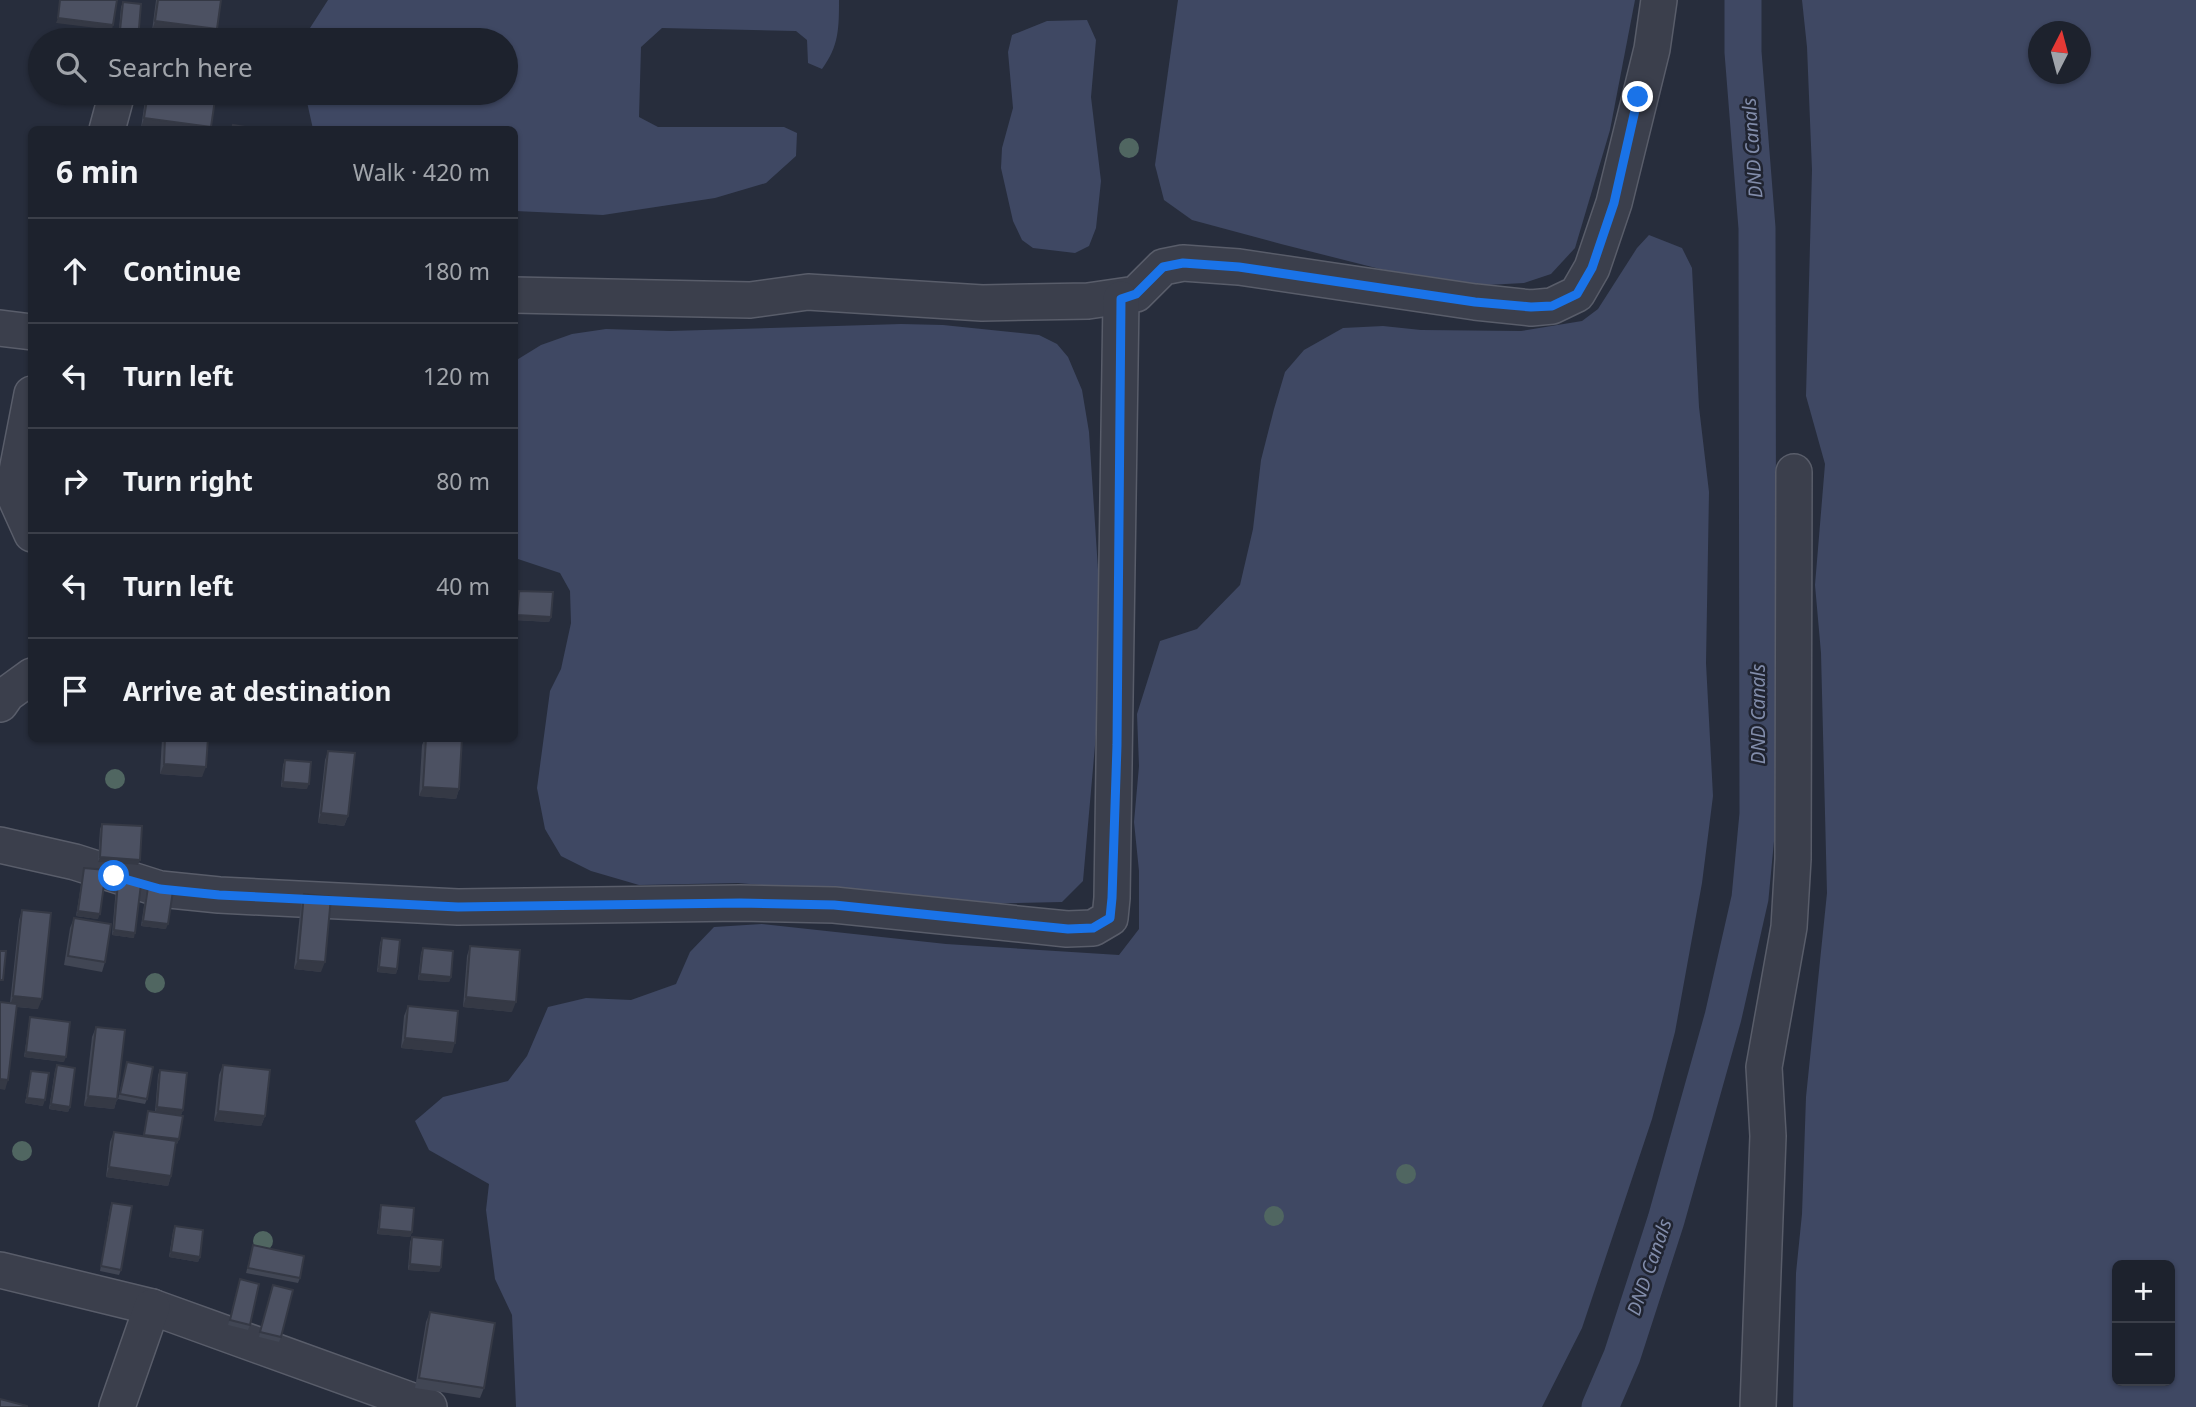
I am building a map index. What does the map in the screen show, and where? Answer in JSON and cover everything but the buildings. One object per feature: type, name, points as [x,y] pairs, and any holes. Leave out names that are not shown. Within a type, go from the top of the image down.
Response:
[{"type":"street","points":[[518,295],[750,300],[808,292],[982,303],[1121,299],[1136,294],[1163,267],[1183,263],[1239,267],[1531,307],[1552,306],[1577,294],[1592,268],[1614,203],[1652,49],[1659,0]]},
{"type":"street","points":[[108,126],[114,105]]},
{"type":"street","points":[[0,845],[75,862],[160,889],[219,895],[458,907],[740,903],[834,905],[1068,929],[1093,928],[1110,918],[1112,898],[1117,745],[1121,299]]},
{"type":"street","points":[[0,328],[28,332]]},
{"type":"street","points":[[28,415],[13,492],[28,525]]},
{"type":"street","points":[[1758,1407],[1768,1136],[1764,1067],[1789,928],[1793,859],[1794,472]]},
{"type":"street","points":[[0,704],[7,694],[28,679]]},
{"type":"street","points":[[0,1270],[152,1307],[429,1407]]},
{"type":"street","points":[[117,1407],[152,1307]]},
{"type":"water","points":[[328,0],[839,0],[837,36],[828,61],[822,69],[808,63],[807,40],[796,31],[662,28],[641,47],[639,117],[658,127],[784,127],[797,133],[796,156],[766,183],[715,198],[603,215],[518,211],[518,126],[312,126],[308,105],[518,105],[518,28],[310,28]]},
{"type":"water","points":[[1178,0],[1635,0],[1610,130],[1575,248],[1551,274],[1524,283],[1451,283],[1380,269],[1192,220],[1164,200],[1155,165]]},
{"type":"water","points":[[1802,0],[2196,0],[2196,1407],[1793,1407],[1796,1273],[1802,1214],[1806,1097],[1827,893],[1821,653],[1815,585],[1825,464],[1806,396],[1812,170],[1807,47]]},
{"type":"water","points":[[1087,20],[1096,40],[1091,97],[1101,181],[1096,228],[1089,246],[1075,253],[1033,248],[1022,240],[1013,221],[1001,168],[1002,148],[1013,108],[1008,52],[1012,35],[1047,21]]},
{"type":"water","points":[[1649,235],[1682,248],[1692,268],[1699,407],[1709,492],[1706,663],[1713,796],[1702,883],[1675,1032],[1652,1119],[1582,1328],[1542,1407],[516,1407],[512,1315],[495,1279],[486,1210],[489,1184],[429,1150],[415,1121],[443,1097],[508,1081],[527,1056],[548,1007],[586,998],[631,1000],[676,984],[690,952],[714,927],[762,924],[946,944],[1119,955],[1139,929],[1139,871],[1134,822],[1139,766],[1137,714],[1160,641],[1197,629],[1240,585],[1253,529],[1261,460],[1285,372],[1304,350],[1343,328],[1383,326],[1421,330],[1521,331],[1582,321],[1598,309],[1637,248]]},
{"type":"water","points":[[943,325],[1039,335],[1057,344],[1068,357],[1082,390],[1089,432],[1100,600],[1101,678],[1083,881],[1062,902],[979,904],[738,883],[639,885],[591,871],[561,856],[545,829],[537,788],[550,691],[561,669],[571,623],[570,591],[560,573],[518,559],[518,359],[541,345],[572,334],[606,329],[670,331]]},
{"type":"waterway","name":"DND Canals","points":[[1600,1407],[1622,1356],[1666,1220],[1723,1017],[1750,898],[1758,814],[1757,228],[1743,52],[1743,0]]},
{"type":"route","points":[[114,876],[160,889],[219,895],[458,907],[740,903],[834,905],[1068,929],[1093,928],[1110,918],[1112,898],[1117,745],[1121,299],[1136,294],[1149,278],[1163,267],[1183,263],[1239,267],[1475,302],[1552,306],[1577,294],[1592,268],[1614,203],[1638,97]]}]
